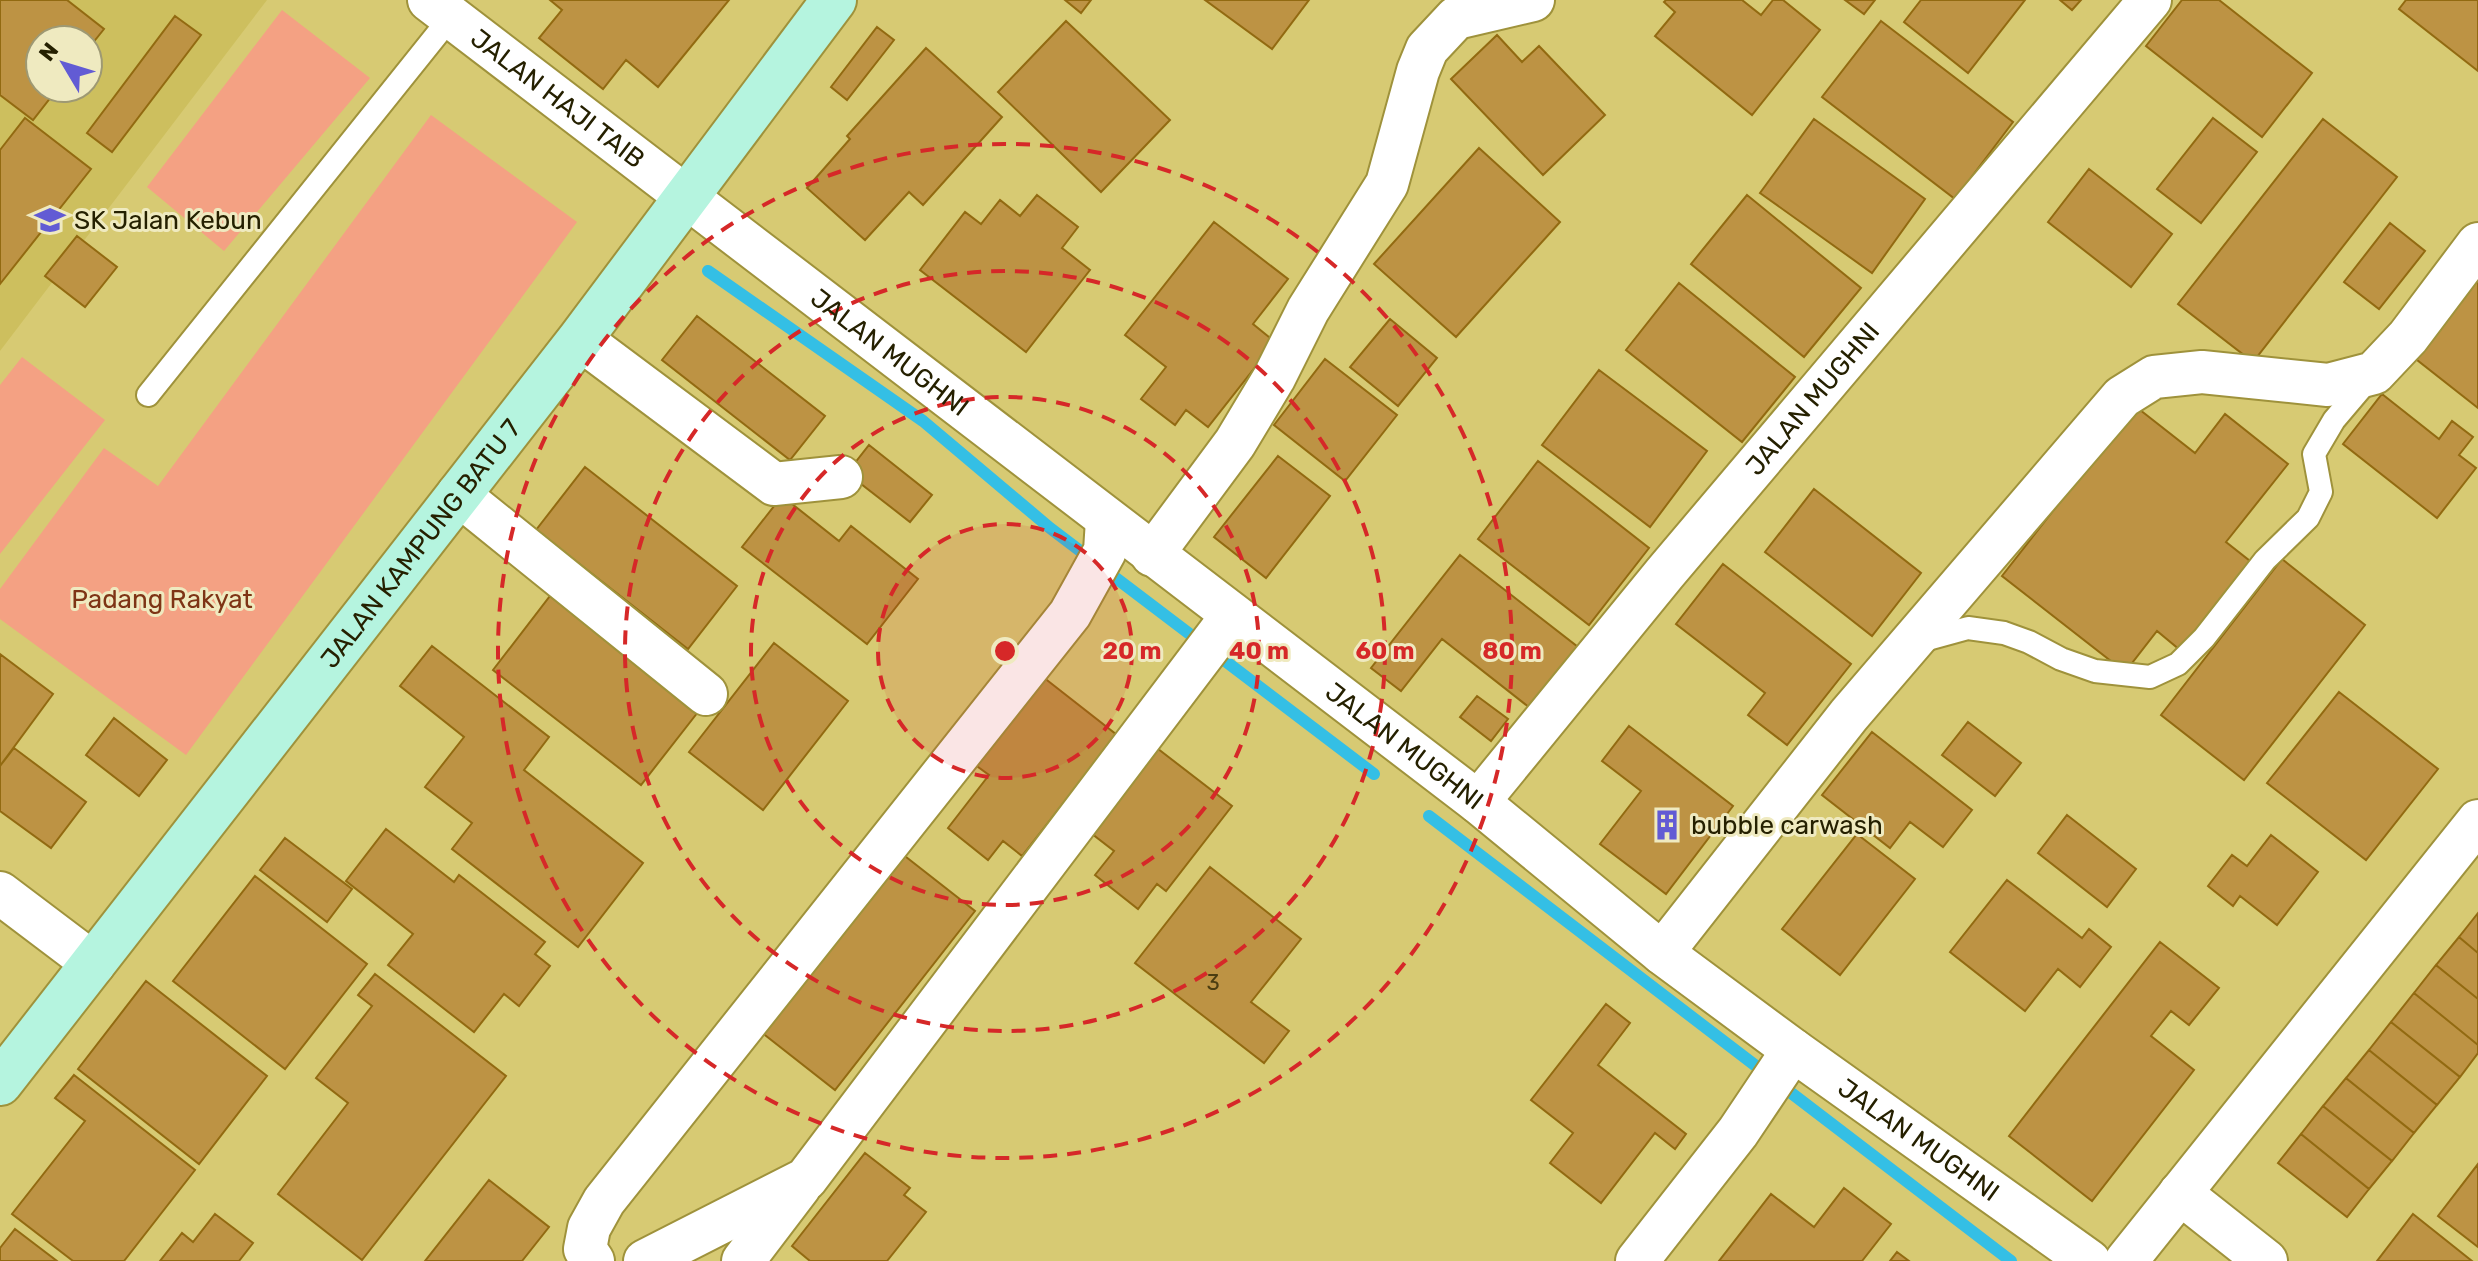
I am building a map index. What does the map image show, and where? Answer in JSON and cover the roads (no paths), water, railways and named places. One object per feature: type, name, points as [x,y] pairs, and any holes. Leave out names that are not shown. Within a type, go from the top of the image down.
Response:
[{"type":"street","name":"JALAN KAMPUNG BATU 7","points":[[0,1083],[580,339],[834,0]]},
{"type":"street","points":[[1152,555],[1235,443],[1274,378],[1308,310],[1387,184],[1427,49],[1456,18],[1533,0]]},
{"type":"street","name":"JALAN MUGHNI","points":[[1478,802],[1665,573],[2150,0]]},
{"type":"street","name":"JALAN HAJI TAIB","points":[[440,8],[687,198]]},
{"type":"street","name":"JALAN MUGHNI","points":[[687,198],[1102,549],[1152,555],[1227,621],[1478,802],[1662,953],[2089,1261]]},
{"type":"street","points":[[1662,953],[1849,715],[2122,397],[2154,377],[2202,372],[2328,385],[2374,373],[2408,337],[2478,244]]},
{"type":"street","points":[[580,339],[774,484],[841,477]]},
{"type":"street","points":[[458,494],[706,694]]},
{"type":"street","points":[[593,1261],[585,1249],[589,1228],[604,1201],[1070,614],[1102,549]]},
{"type":"street","points":[[743,1261],[1227,621]]},
{"type":"street","points":[[2126,1261],[2478,821]]},
{"type":"street","points":[[0,893],[94,964]]},
{"type":"street","points":[[1637,1261],[1738,1132],[1793,1050]]},
{"type":"street","points":[[645,1261],[806,1179]]},
{"type":"street","points":[[2180,1193],[2266,1261]]},
{"type":"lane","points":[[148,395],[440,8]]},
{"type":"lane","points":[[1908,644],[1968,628],[2004,633],[2095,671],[2150,677],[2178,664],[2204,638],[2265,560],[2308,518],[2321,492],[2314,454],[2334,420],[2374,373]]},
{"type":"waterway","points":[[708,271],[923,421],[1050,528],[1374,774]]},
{"type":"waterway","points":[[1429,816],[2011,1261]]},
{"type":"place","name":"SK Jalan Kebun","points":[[50,220]]},
{"type":"place","name":"bubble carwash","points":[[1667,825]]},
{"type":"park label","name":"Padang Rakyat","points":[[162,599]]}]
